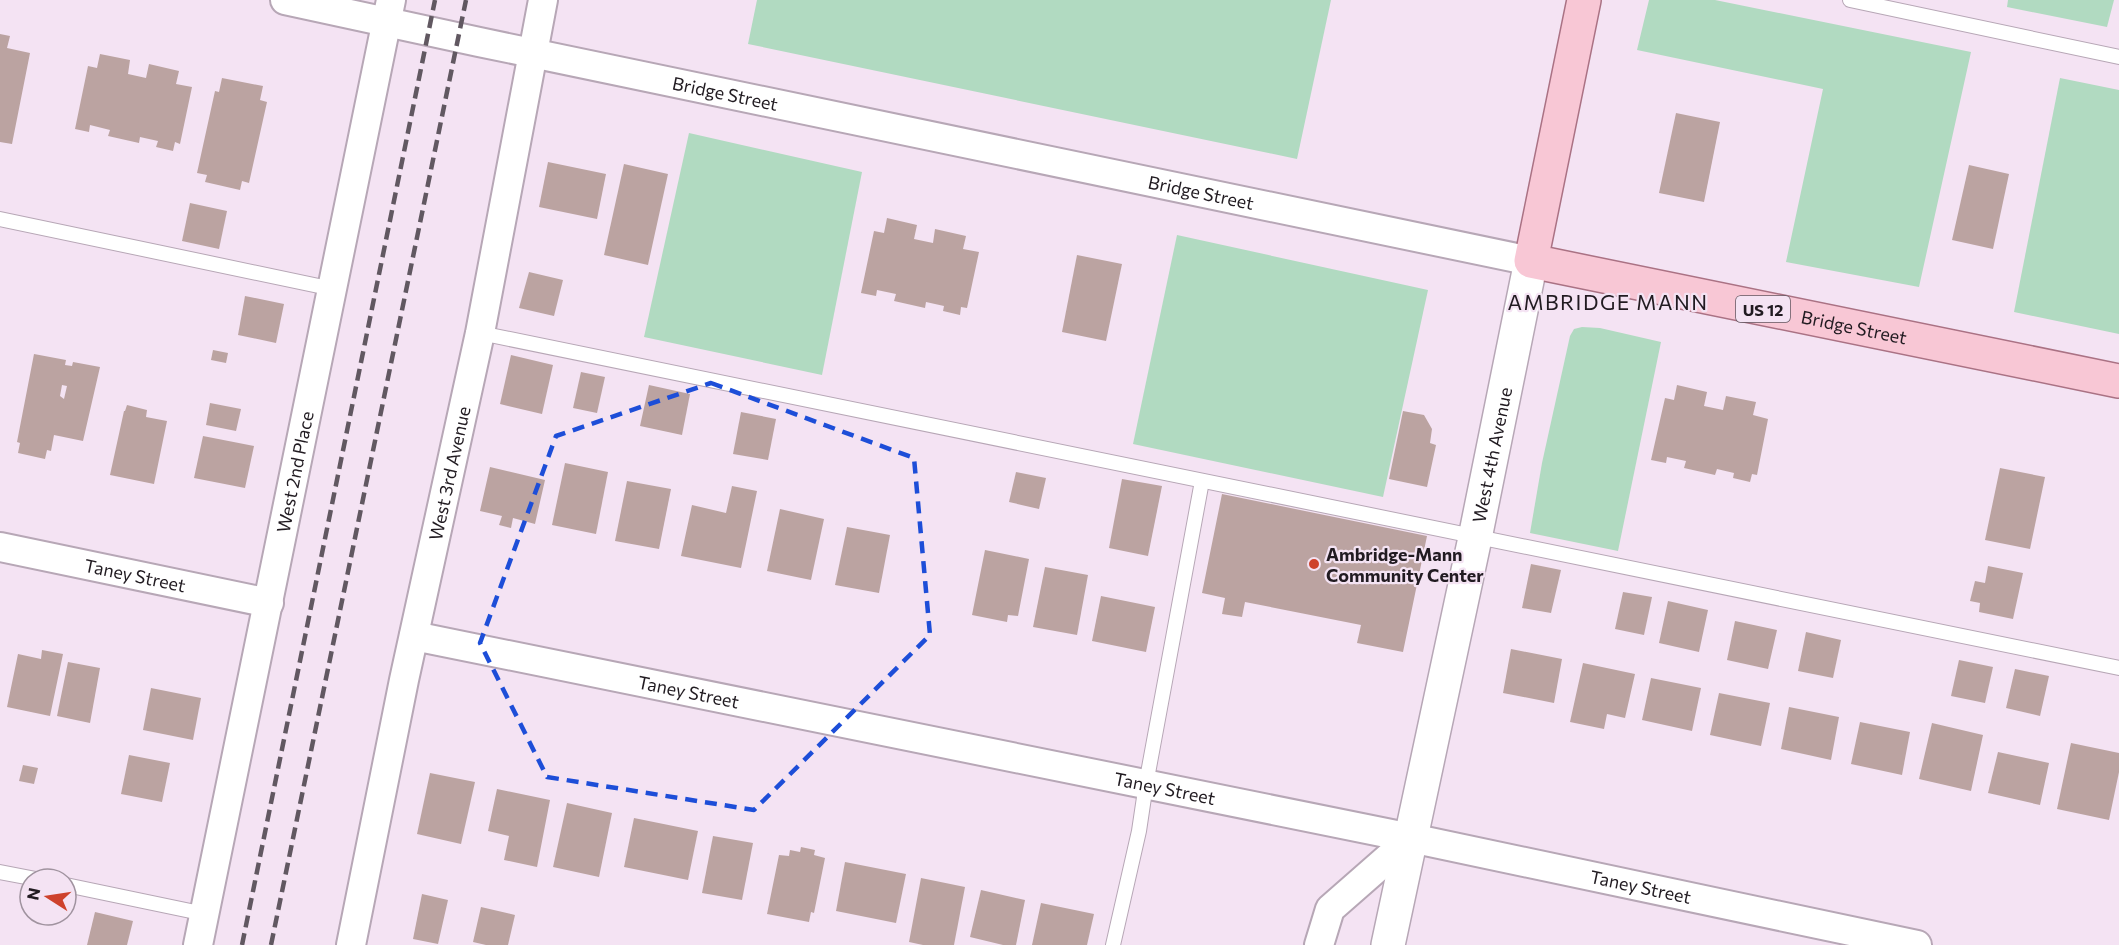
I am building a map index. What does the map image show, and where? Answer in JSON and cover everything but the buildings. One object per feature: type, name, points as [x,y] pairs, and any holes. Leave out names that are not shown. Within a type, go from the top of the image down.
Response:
[{"type":"main road","name":"West 4th Avenue","points":[[1388,945],[1475,537],[1584,0]]},
{"type":"main road","name":"Bridge Street","points":[[1531,261],[2119,381]]},
{"type":"street","name":"Bridge Street","points":[[285,0],[389,11],[532,53],[1531,261]]},
{"type":"street","name":"West 3rd Avenue","points":[[351,945],[414,636],[480,333],[543,0]]},
{"type":"street","name":"West 2nd Place","points":[[198,945],[389,11]]},
{"type":"street","name":"Taney Street","points":[[0,547],[269,603]]},
{"type":"street","name":"Taney Street","points":[[414,636],[1411,838],[1917,945]]},
{"type":"street","points":[[1319,945],[1330,909],[1411,838]]},
{"type":"lane","points":[[1850,0],[2119,57]]},
{"type":"lane","points":[[0,219],[333,289]]},
{"type":"lane","points":[[480,333],[2119,668]]},
{"type":"lane","points":[[1113,945],[1139,833],[1202,481]]},
{"type":"lane","points":[[0,872],[18,876]]},
{"type":"lane","points":[[78,888],[205,914]]},
{"type":"highlighted area","points":[[711,383],[914,458],[930,635],[754,810],[547,777],[480,643],[556,436]]},
{"type":"green space","points":[[757,0],[1331,0],[1297,159],[748,44]]},
{"type":"green space","points":[[1649,0],[1715,0],[1971,52],[1919,287],[1786,262],[1823,89],[1637,50]]},
{"type":"green space","points":[[2008,0],[2114,0],[2107,27],[2007,7]]},
{"type":"green space","points":[[2060,78],[2119,90],[2119,334],[2014,312]]},
{"type":"green space","points":[[689,133],[862,172],[822,375],[644,337]]},
{"type":"green space","points":[[1177,235],[1428,290],[1383,497],[1133,444]]},
{"type":"green space","points":[[1600,328],[1661,342],[1618,551],[1530,533],[1542,463],[1570,336],[1574,329]]},
{"type":"railway","points":[[242,945],[435,0]]},
{"type":"railway","points":[[271,945],[466,0]]},
{"type":"place","name":"Ambridge-Mann Community Center","points":[[1314,564]]},
{"type":"district","name":"AMBRIDGE MANN","points":[[1608,301]]}]
